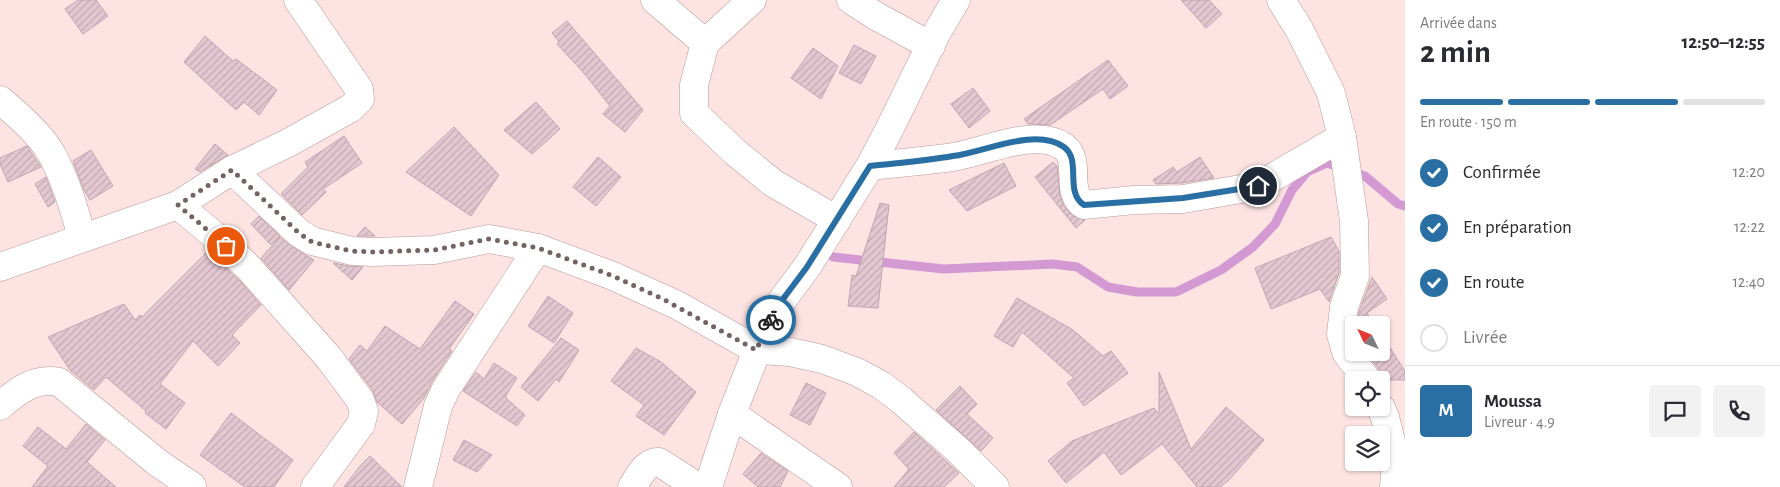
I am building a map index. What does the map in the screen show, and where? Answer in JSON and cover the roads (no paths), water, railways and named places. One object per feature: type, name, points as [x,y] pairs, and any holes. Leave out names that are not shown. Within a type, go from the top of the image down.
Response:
[{"type":"street","points":[[0,267],[178,205],[232,170],[288,143],[351,108],[360,99],[359,89],[298,0]]},
{"type":"street","points":[[655,0],[704,43]]},
{"type":"street","points":[[752,0],[704,43],[694,85],[694,113],[735,152],[773,184],[837,220]]},
{"type":"street","points":[[852,0],[876,16],[931,46]]},
{"type":"street","points":[[708,487],[756,350],[771,319],[783,299],[807,267],[870,166],[956,0]]},
{"type":"street","points":[[1281,0],[1299,29],[1331,94],[1342,137],[1354,221],[1355,276],[1344,308],[1341,334],[1346,352],[1360,371]]},
{"type":"street","points":[[0,100],[32,129],[50,152],[67,188],[82,237]]},
{"type":"street","points":[[870,166],[954,156],[1022,140],[1050,140],[1064,147],[1071,155],[1077,198],[1084,205],[1183,198],[1258,186],[1342,137]]},
{"type":"street","points":[[232,170],[299,233],[312,242],[352,251],[373,252],[434,250],[489,239],[538,248],[613,276],[653,294],[756,350],[790,352],[822,358],[857,372],[881,384],[958,450],[996,487]]},
{"type":"street","points":[[178,205],[248,267],[329,358],[360,400],[364,411],[361,424],[314,487]]},
{"type":"street","points":[[418,487],[438,406],[446,389],[538,248]]},
{"type":"street","points":[[0,406],[30,384],[51,380],[59,382],[158,463],[192,486]]},
{"type":"street","points":[[732,414],[838,487]]},
{"type":"street","points":[[1385,416],[1396,462],[1394,487]]},
{"type":"street","points":[[632,487],[648,465],[654,462],[658,462],[698,487]]},
{"type":"waterway","points":[[833,257],[944,269],[1053,264],[1077,267],[1108,287],[1137,292],[1176,292],[1221,270],[1253,247],[1275,224],[1292,190],[1307,172],[1327,163],[1365,176],[1398,204],[1405,206]]}]
